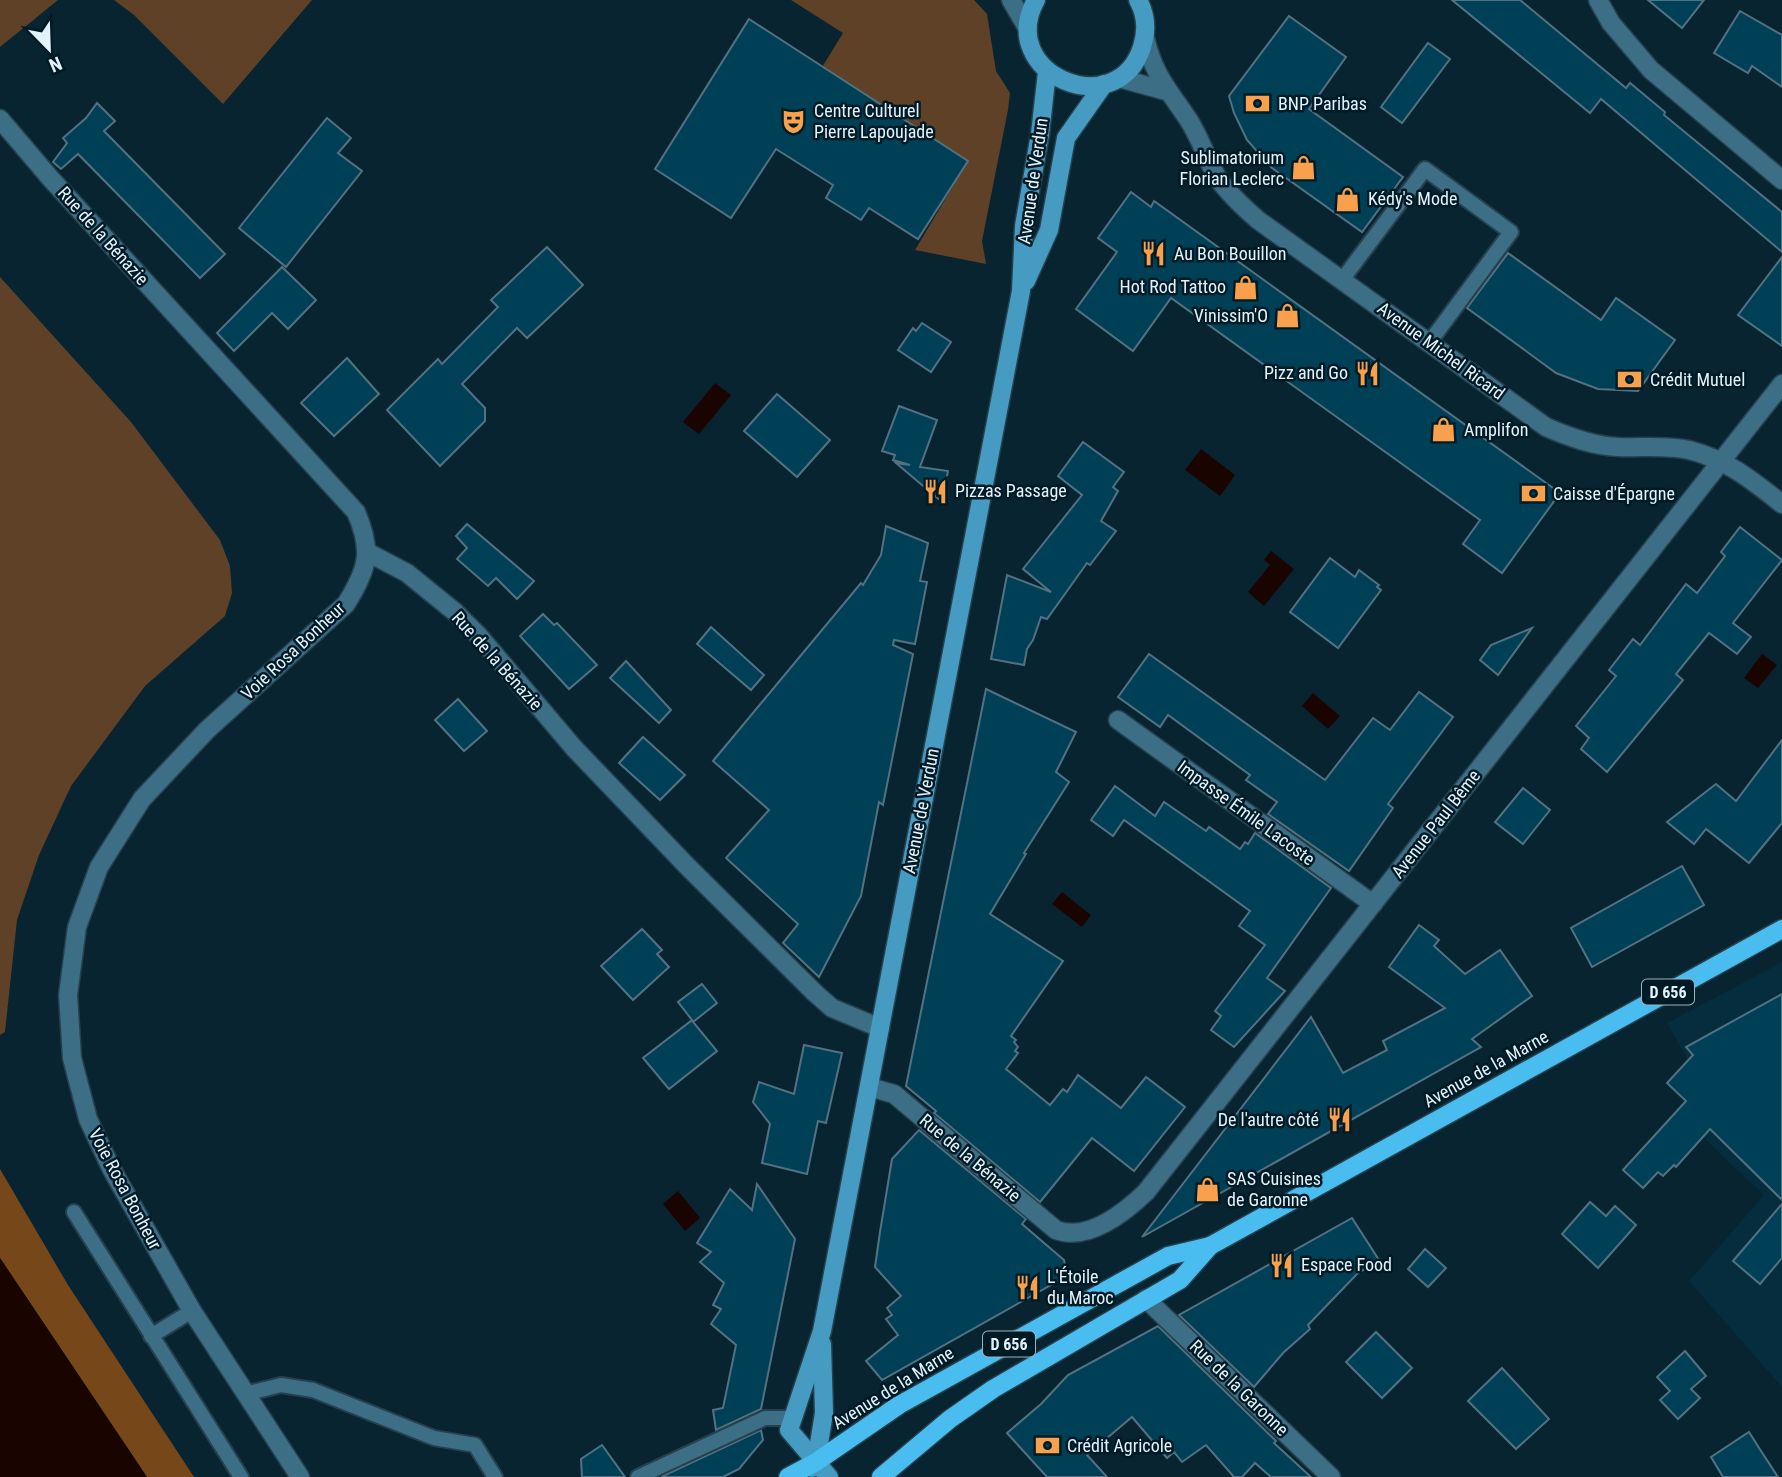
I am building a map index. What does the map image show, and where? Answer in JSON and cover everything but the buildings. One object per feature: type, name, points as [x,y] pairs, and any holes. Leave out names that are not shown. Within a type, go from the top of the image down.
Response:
[{"type":"main road","points":[[1036,0],[1028,29],[1037,60],[1048,72],[1065,82],[1084,87],[1112,81]]},
{"type":"main road","points":[[1138,0],[1145,22],[1145,38]]},
{"type":"main road","name":"Avenue de Verdun","points":[[1021,290],[1049,230],[1066,138],[1112,81],[1131,67],[1145,38]]},
{"type":"main road","name":"Avenue de Verdun","points":[[792,1418],[822,1331],[1021,290],[1024,226],[1048,72]]},
{"type":"main road","name":"Avenue de la Marne","points":[[788,1477],[817,1462],[899,1405],[1168,1256],[1210,1246],[1782,929]]},
{"type":"main road","name":"Avenue de la Marne","points":[[881,1477],[950,1419],[993,1389],[1180,1280],[1210,1246]]},
{"type":"main road","name":"Avenue de Verdun","points":[[817,1462],[824,1413],[822,1331]]},
{"type":"main road","points":[[792,1418],[789,1430],[829,1477]]},
{"type":"main road","points":[[806,1477],[817,1462]]},
{"type":"street","points":[[1011,0],[1028,29]]},
{"type":"street","points":[[1598,0],[1611,23],[1651,70],[1782,180]]},
{"type":"street","name":"Avenue Michel Ricard","points":[[1145,38],[1149,56],[1166,90],[1188,119],[1217,177],[1236,200],[1258,220],[1546,427],[1569,437],[1616,447],[1688,450],[1721,460],[1782,504]]},
{"type":"street","points":[[1112,81],[1166,90]]},
{"type":"street","name":"Rue de la Bénazie","points":[[0,119],[51,179],[356,512],[364,530],[367,552],[407,573],[455,612],[479,636],[574,748],[688,867],[815,993],[832,1008],[880,1028]]},
{"type":"street","name":"Avenue Paul Bême","points":[[1068,1235],[1086,1233],[1132,1205],[1146,1192],[1782,384]]},
{"type":"street","name":"Voie Rosa Bonheur","points":[[300,1477],[192,1311],[111,1168],[88,1119],[72,1058],[68,995],[77,928],[99,867],[142,799],[207,730],[346,604],[361,579],[367,552]]},
{"type":"street","name":"Impasse Émile Lacoste","points":[[1118,720],[1373,904]]},
{"type":"street","name":"Rue de la Bénazie","points":[[869,1087],[894,1094],[1042,1219],[1068,1235]]},
{"type":"street","name":"Rue de la Garonne","points":[[1146,1299],[1331,1477]]},
{"type":"lane","points":[[1342,280],[1425,169],[1511,232],[1429,342]]},
{"type":"lane","points":[[74,1212],[241,1477]]},
{"type":"lane","points":[[151,1336],[192,1311]]},
{"type":"lane","points":[[245,1394],[281,1385],[313,1390],[434,1437],[475,1446],[495,1477]]},
{"type":"lane","points":[[638,1477],[765,1418],[792,1418]]},
{"type":"shaded area","points":[[0,0],[58,0],[0,47]]},
{"type":"shaded area","points":[[114,0],[312,0],[223,104],[134,15]]},
{"type":"shaded area","points":[[791,0],[974,0],[987,14],[996,71],[1010,93],[982,241],[986,264],[915,250],[968,161],[821,69],[843,33]]},
{"type":"shaded area","points":[[0,277],[131,422],[220,540],[230,566],[232,593],[225,616],[145,686],[71,786],[39,855],[17,920],[5,1032],[0,1035]]},
{"type":"shaded area","points":[[715,383],[731,395],[699,434],[683,422]]},
{"type":"shaded area","points":[[1201,449],[1235,475],[1220,496],[1185,470]]},
{"type":"shaded area","points":[[1271,551],[1294,569],[1264,606],[1248,592],[1270,565],[1264,560]]},
{"type":"shaded area","points":[[1762,654],[1777,665],[1758,688],[1744,678]]},
{"type":"shaded area","points":[[1313,693],[1340,716],[1328,729],[1302,706]]},
{"type":"shaded area","points":[[1062,892],[1091,915],[1082,927],[1052,904]]},
{"type":"shaded area","points":[[1782,962],[1782,1387],[1689,1281],[1764,1195],[1695,1130],[1688,1061],[1667,1023]]},
{"type":"shaded area","points":[[0,1169],[68,1285],[194,1477],[147,1477],[0,1258]]},
{"type":"shaded area","points":[[678,1191],[700,1218],[685,1231],[663,1204]]},
{"type":"shaded area","points":[[0,1258],[147,1477],[0,1477]]},
{"type":"place","name":"BNP Paribas","points":[[1258,104]]},
{"type":"place","name":"Centre Culturel Pierre Lapoujade","points":[[794,121]]},
{"type":"place","name":"Sublimatorium Florian Leclerc","points":[[1304,168]]},
{"type":"place","name":"Kédy's Mode","points":[[1348,199]]},
{"type":"place","name":"Au Bon Bouillon","points":[[1154,254]]},
{"type":"place","name":"Hot Rod Tattoo","points":[[1246,287]]},
{"type":"place","name":"Vinissim'O","points":[[1288,316]]},
{"type":"place","name":"Pizz and Go","points":[[1368,373]]},
{"type":"place","name":"Crédit Mutuel","points":[[1630,380]]},
{"type":"place","name":"Amplifon","points":[[1444,430]]},
{"type":"place","name":"Pizzas Passage","points":[[935,491]]},
{"type":"place","name":"Caisse d'Épargne","points":[[1533,494]]},
{"type":"place","name":"De l'autre côté","points":[[1339,1120]]},
{"type":"place","name":"SAS Cuisines de Garonne","points":[[1207,1189]]},
{"type":"place","name":"Espace Food","points":[[1281,1265]]},
{"type":"place","name":"L'Étoile du Maroc","points":[[1027,1287]]},
{"type":"place","name":"Crédit Agricole","points":[[1047,1446]]}]
